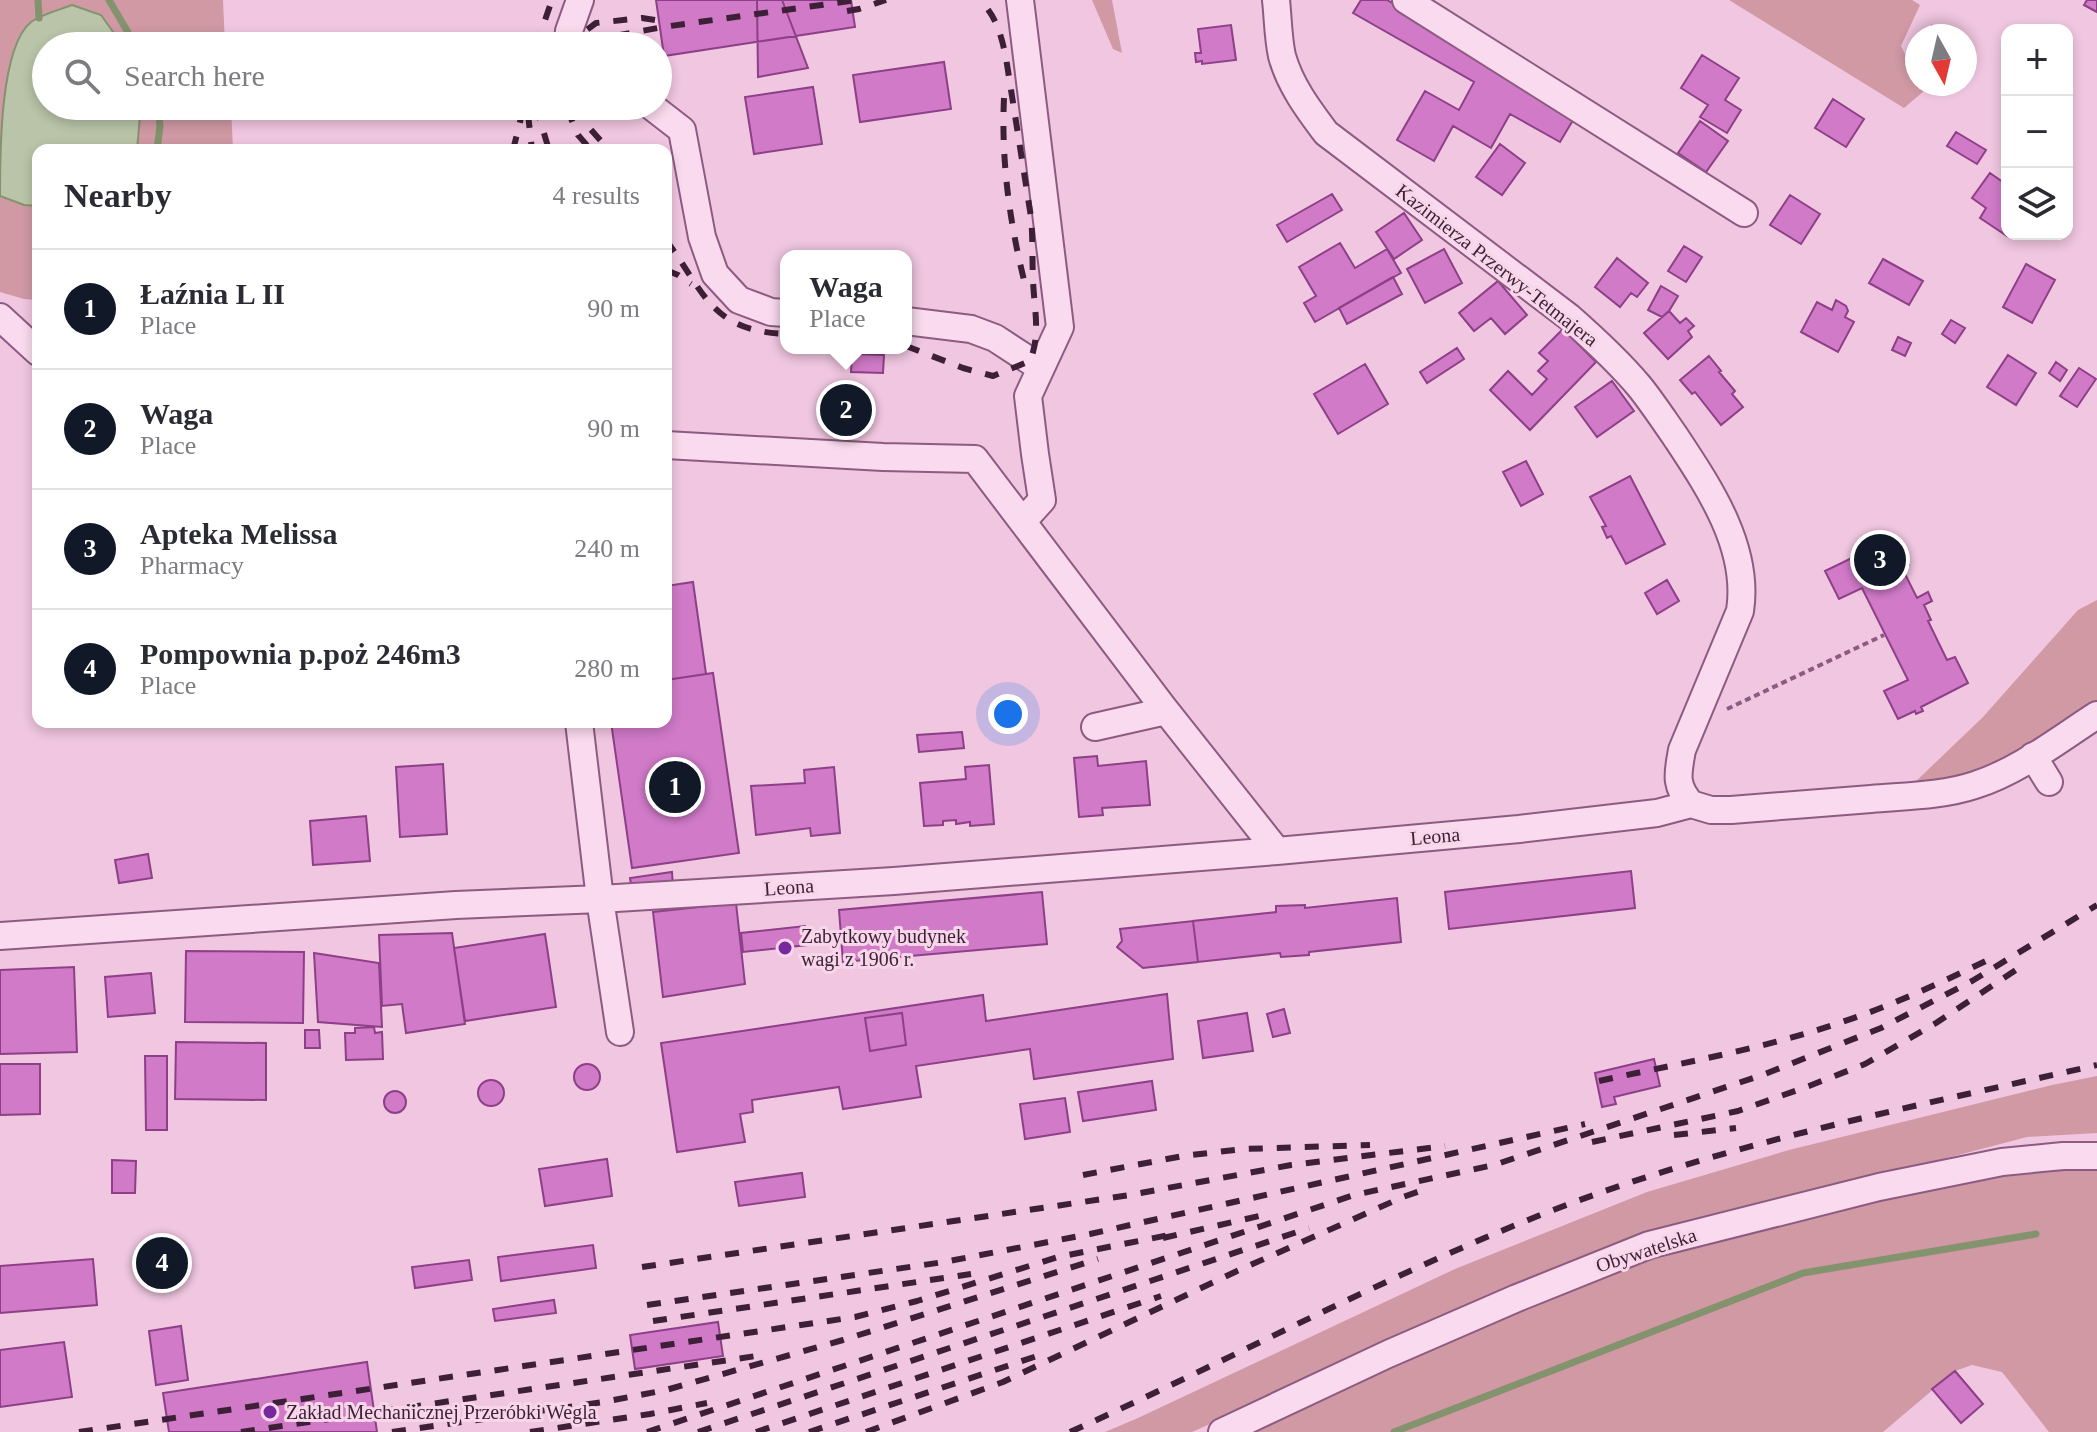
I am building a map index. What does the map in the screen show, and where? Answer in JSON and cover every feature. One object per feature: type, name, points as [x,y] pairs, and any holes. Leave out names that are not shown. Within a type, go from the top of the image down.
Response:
[{"type":"street","points":[[569,32],[580,0]]},
{"type":"street","points":[[1020,0],[1060,327],[1028,396],[1042,500],[1023,521]]},
{"type":"street","name":"Kazimierza Przerwy-Tetmajera","points":[[1276,0],[1282,56],[1291,82],[1326,133],[1598,342],[1639,385],[1705,481],[1732,540],[1742,599],[1740,611],[1682,750],[1679,787],[1691,804]]},
{"type":"street","points":[[1406,0],[1744,213]]},
{"type":"street","points":[[669,120],[682,130],[702,237],[715,274],[739,300],[780,313]]},
{"type":"street","points":[[0,317],[32,346]]},
{"type":"street","points":[[912,322],[971,329],[995,338],[1041,368]]},
{"type":"street","points":[[672,445],[975,459],[1166,711],[1277,851]]},
{"type":"street","points":[[1095,727],[1166,711]]},
{"type":"street","name":"Leona","points":[[0,936],[456,905],[894,881],[1545,826],[1657,813],[1691,804],[1711,810],[1731,810],[1952,791],[1999,775],[2097,715]]},
{"type":"street","points":[[580,728],[620,1032]]},
{"type":"street","points":[[2033,756],[2049,782]]},
{"type":"street","name":"Obywatelska","points":[[1222,1432],[1388,1354],[1649,1245],[1879,1187],[2002,1162],[2097,1156]]},
{"type":"path","points":[[1697,711],[1715,714],[1884,635]]},
{"type":"shaded area","points":[[0,0],[223,0],[224,32],[32,32],[32,120],[232,120],[233,144],[32,144],[32,300],[0,292]]},
{"type":"shaded area","points":[[1092,0],[1112,0],[1122,53],[1113,49]]},
{"type":"shaded area","points":[[1729,0],[1912,0],[1920,5],[1911,24],[1905,24],[1901,46],[1905,54],[1905,96],[1918,96],[1904,108]]},
{"type":"shaded area","points":[[72,5],[101,15],[113,32],[32,32],[32,120],[140,120],[138,144],[32,144],[32,206],[24,205],[0,196],[4,102],[13,54],[21,35],[31,22]]},
{"type":"shaded area","points":[[2097,600],[2097,703],[2019,753],[1966,780],[1911,786],[1983,717],[2078,610]]},
{"type":"shaded area","points":[[2097,1076],[2097,1133],[2027,1137],[1603,1248],[1192,1432],[1105,1432],[1455,1269],[1647,1192],[1789,1150]]},
{"type":"shaded area","points":[[2097,1156],[2097,1432],[2049,1432],[2002,1372],[1972,1365],[1955,1371],[1883,1432],[1222,1432],[1650,1245]]},
{"type":"building","points":[[656,0],[851,0],[855,27],[672,55],[672,32],[661,32]]},
{"type":"building","points":[[757,0],[782,0],[808,68],[758,77]]},
{"type":"building","points":[[1361,0],[1387,0],[1579,110],[1560,142],[1510,114],[1491,148],[1453,126],[1434,161],[1397,140],[1425,91],[1459,110],[1474,82],[1353,13]]},
{"type":"building","points":[[2087,0],[2097,0],[2097,12],[2084,5]]},
{"type":"building","points":[[1231,25],[1236,60],[1196,62],[1195,53],[1201,53],[1198,29]]},
{"type":"building","points":[[1702,55],[1739,78],[1725,100],[1741,110],[1727,133],[1700,117],[1708,105],[1681,88]]},
{"type":"building","points":[[944,62],[951,109],[860,122],[853,75]]},
{"type":"building","points":[[813,87],[822,144],[754,154],[745,97]]},
{"type":"building","points":[[1833,99],[1864,119],[1846,147],[1815,128]]},
{"type":"building","points":[[1700,121],[1728,141],[1706,172],[1678,153]]},
{"type":"building","points":[[1956,132],[1986,150],[1977,164],[1947,146]]},
{"type":"building","points":[[1500,144],[1525,163],[1502,195],[1476,177]]},
{"type":"building","points":[[1990,173],[2001,181],[2001,232],[1980,218],[1986,208],[1972,198]]},
{"type":"building","points":[[1332,194],[1342,210],[1287,242],[1277,225]]},
{"type":"building","points":[[1790,195],[1820,214],[1801,244],[1770,225]]},
{"type":"building","points":[[1404,213],[1422,240],[1394,259],[1376,232]]},
{"type":"building","points":[[1340,243],[1355,268],[1387,249],[1401,273],[1315,322],[1304,303],[1316,296],[1299,267]]},
{"type":"building","points":[[1684,246],[1702,257],[1686,282],[1668,271]]},
{"type":"building","points":[[1444,249],[1462,283],[1425,303],[1407,269]]},
{"type":"building","points":[[1617,258],[1648,283],[1637,297],[1631,293],[1620,307],[1595,287]]},
{"type":"building","points":[[1883,259],[1923,281],[1909,305],[1869,283]]},
{"type":"building","points":[[2026,264],[2055,280],[2032,323],[2003,307]]},
{"type":"building","points":[[1393,277],[1402,294],[1347,324],[1339,308]]},
{"type":"building","points":[[1498,281],[1527,315],[1505,334],[1491,318],[1474,331],[1459,313]]},
{"type":"building","points":[[1661,286],[1678,296],[1662,317],[1648,310]]},
{"type":"building","points":[[1836,300],[1846,306],[1848,311],[1845,317],[1854,322],[1838,352],[1801,332],[1817,302],[1832,310]]},
{"type":"building","points":[[1669,311],[1680,323],[1686,318],[1694,326],[1688,331],[1692,337],[1668,359],[1644,333]]},
{"type":"building","points":[[1951,320],[1965,328],[1955,343],[1942,334]]},
{"type":"building","points":[[1563,329],[1596,362],[1530,430],[1490,390],[1508,371],[1532,395],[1547,379],[1538,371],[1548,361],[1539,353]]},
{"type":"building","points":[[1898,337],[1911,343],[1905,356],[1892,350]]},
{"type":"building","points":[[1457,348],[1464,359],[1427,383],[1420,372]]},
{"type":"building","points":[[852,354],[884,355],[883,373],[851,372]]},
{"type":"building","points":[[2008,355],[2036,373],[2016,405],[1987,387]]},
{"type":"building","points":[[1709,356],[1743,407],[1721,425],[1695,392],[1692,394],[1680,380]]},
{"type":"building","points":[[2056,362],[2067,370],[2060,381],[2049,373]]},
{"type":"building","points":[[1365,364],[1388,404],[1338,434],[1314,394]]},
{"type":"building","points":[[2079,368],[2096,379],[2077,407],[2060,396]]},
{"type":"building","points":[[1612,381],[1634,411],[1597,437],[1575,407]]},
{"type":"building","points":[[834,403],[857,404],[855,415],[836,416]]},
{"type":"building","points":[[1526,461],[1543,494],[1521,506],[1503,472]]},
{"type":"building","points":[[1630,476],[1665,544],[1626,564],[1611,536],[1607,538],[1602,527],[1606,526],[1590,497]]},
{"type":"building","points":[[1895,537],[1909,565],[1902,568],[1917,598],[1928,592],[1932,601],[1924,605],[1931,620],[1928,621],[1947,660],[1955,657],[1968,683],[1921,707],[1923,711],[1916,714],[1915,711],[1898,719],[1884,691],[1908,680],[1862,588],[1839,599],[1825,571]]},
{"type":"building","points":[[1667,580],[1679,601],[1657,614],[1645,593]]},
{"type":"building","points":[[693,582],[706,674],[672,679],[672,585]]},
{"type":"building","points":[[713,673],[739,853],[632,868],[612,728],[672,728],[672,679]]},
{"type":"building","points":[[962,732],[964,748],[919,752],[917,735]]},
{"type":"building","points":[[1097,756],[1098,766],[1146,761],[1150,805],[1102,808],[1103,815],[1079,817],[1074,758]]},
{"type":"building","points":[[443,764],[447,834],[400,837],[396,767]]},
{"type":"building","points":[[989,765],[994,824],[970,826],[970,822],[956,824],[956,820],[943,821],[943,825],[924,826],[920,783],[966,779],[965,767]]},
{"type":"building","points":[[834,767],[840,833],[811,836],[810,828],[756,835],[751,786],[805,783],[804,770]]},
{"type":"building","points":[[366,816],[370,861],[313,865],[310,821]]},
{"type":"building","points":[[148,854],[152,878],[119,883],[115,860]]},
{"type":"building","points":[[1631,871],[1635,908],[1449,929],[1445,892]]},
{"type":"building","points":[[672,872],[673,886],[632,891],[630,878]]},
{"type":"building","points":[[1042,892],[1047,944],[843,962],[839,910]]},
{"type":"building","points":[[1397,898],[1401,942],[1309,952],[1309,955],[1281,957],[1280,953],[1198,962],[1193,921],[1276,912],[1276,906],[1305,905],[1305,908]]},
{"type":"building","points":[[736,903],[745,984],[663,997],[653,912]]},
{"type":"building","points":[[1193,921],[1198,962],[1143,968],[1117,947],[1122,941],[1120,929]]},
{"type":"building","points":[[805,926],[807,945],[743,952],[741,933]]},
{"type":"building","points":[[452,933],[465,1024],[406,1033],[402,1004],[382,1006],[379,935]]},
{"type":"building","points":[[545,934],[556,1007],[465,1021],[454,948]]},
{"type":"building","points":[[186,951],[304,952],[303,1023],[185,1022]]},
{"type":"building","points":[[314,953],[379,963],[382,1027],[318,1022]]},
{"type":"building","points":[[74,967],[77,1052],[0,1054],[0,970]]},
{"type":"building","points":[[151,973],[155,1013],[108,1017],[105,977]]},
{"type":"building","points":[[1167,994],[1173,1059],[1034,1079],[1030,1049],[916,1066],[921,1097],[843,1109],[839,1087],[752,1100],[753,1112],[740,1114],[745,1142],[677,1152],[661,1043],[983,995],[986,1021]]},
{"type":"building","points":[[1284,1009],[1290,1033],[1273,1037],[1267,1014]]},
{"type":"building","points":[[902,1013],[906,1045],[870,1051],[865,1018]]},
{"type":"building","points":[[1247,1013],[1253,1051],[1203,1058],[1198,1021]]},
{"type":"building","points":[[374,1027],[375,1033],[382,1032],[383,1059],[346,1060],[345,1033],[355,1033],[355,1028]]},
{"type":"building","points":[[305,1030],[319,1030],[320,1048],[305,1048]]},
{"type":"building","points":[[176,1042],[266,1043],[266,1100],[175,1099]]},
{"type":"building","points":[[145,1056],[167,1056],[167,1130],[146,1130]]},
{"type":"building","points":[[1654,1059],[1660,1086],[1614,1097],[1616,1104],[1602,1107],[1595,1073]]},
{"type":"building","points":[[0,1064],[40,1064],[40,1114],[0,1115]]},
{"type":"building","points":[[587,1064],[596,1068],[600,1077],[596,1086],[587,1090],[578,1086],[574,1077],[578,1068]]},
{"type":"building","points":[[491,1080],[500,1084],[504,1093],[500,1102],[491,1106],[482,1102],[478,1093],[482,1084]]},
{"type":"building","points":[[1152,1081],[1156,1110],[1083,1121],[1078,1092]]},
{"type":"building","points":[[395,1091],[406,1102],[395,1113],[384,1102]]},
{"type":"building","points":[[1065,1098],[1070,1132],[1025,1139],[1020,1104]]},
{"type":"building","points":[[607,1159],[612,1196],[545,1206],[539,1169]]},
{"type":"building","points":[[112,1160],[136,1161],[135,1193],[112,1193]]},
{"type":"building","points":[[802,1173],[805,1197],[739,1206],[735,1182]]},
{"type":"building","points":[[593,1245],[596,1268],[501,1281],[498,1257]]},
{"type":"building","points":[[172,1253],[174,1271],[152,1273],[150,1255]]},
{"type":"building","points":[[93,1259],[97,1305],[0,1313],[0,1266]]},
{"type":"building","points":[[469,1260],[472,1280],[415,1288],[412,1267]]},
{"type":"building","points":[[554,1300],[556,1313],[495,1321],[493,1309]]},
{"type":"building","points":[[718,1322],[723,1356],[635,1369],[630,1335]]},
{"type":"building","points":[[181,1326],[188,1380],[156,1385],[149,1331]]},
{"type":"building","points":[[64,1342],[72,1397],[0,1407],[0,1350]]},
{"type":"building","name":"Zakład Mechanicznej Przeróbki Wegla","points":[[367,1362],[377,1432],[169,1432],[163,1393]]},
{"type":"building","points":[[1955,1371],[1983,1404],[1961,1423],[1932,1389]]},
{"type":"waterway","points":[[38,0],[39,18]]},
{"type":"waterway","points":[[109,0],[128,32]]},
{"type":"waterway","points":[[158,144],[159,120]]},
{"type":"waterway","points":[[1394,1432],[1803,1273],[2036,1234]]},
{"type":"railway","points":[[541,32],[552,0]]},
{"type":"railway","points":[[636,32],[857,0]]},
{"type":"railway","points":[[847,11],[886,0]]},
{"type":"railway","points":[[912,348],[993,376],[1030,361],[1035,341],[1031,217],[1004,50],[994,19],[979,0]]},
{"type":"railway","points":[[584,32],[596,23],[642,18],[667,22]]},
{"type":"railway","points":[[1004,98],[1008,194],[1026,288]]},
{"type":"railway","points":[[514,144],[520,120]]},
{"type":"railway","points":[[529,120],[531,144]]},
{"type":"railway","points":[[540,120],[547,144]]},
{"type":"railway","points":[[572,120],[586,144]]},
{"type":"railway","points":[[583,120],[604,144]]},
{"type":"railway","points":[[672,249],[701,292],[725,317],[741,326],[780,333]]},
{"type":"railway","points":[[672,272],[691,284]]},
{"type":"railway","points":[[647,1432],[1354,1195],[1494,1165],[1765,1074],[1881,1028],[1972,981],[2097,905]]},
{"type":"railway","points":[[1599,1081],[1812,1032],[1900,1000],[1994,957]]},
{"type":"railway","points":[[1592,1142],[1738,1111],[1865,1064],[1936,1023],[2019,968]]},
{"type":"railway","points":[[1070,1432],[1427,1263],[1548,1212],[1615,1188],[1820,1128],[2097,1065]]},
{"type":"railway","points":[[647,1305],[944,1262],[1090,1234],[1585,1124]]},
{"type":"railway","points":[[1674,1135],[1736,1128]]},
{"type":"railway","points":[[1083,1175],[1183,1156],[1243,1149],[1370,1145]]},
{"type":"railway","points":[[642,1267],[1130,1195],[1291,1165],[1445,1146]]},
{"type":"railway","points":[[866,1432],[1003,1382],[1237,1271],[1423,1190]]},
{"type":"railway","points":[[1163,1238],[1268,1214]]},
{"type":"railway","points":[[698,1432],[1309,1228]]},
{"type":"railway","points":[[79,1432],[855,1317],[1058,1257],[1174,1234]]},
{"type":"railway","points":[[392,1432],[666,1390],[843,1340],[1098,1259]]},
{"type":"railway","points":[[653,1321],[971,1274]]},
{"type":"railway","points":[[756,1432],[1161,1296]]},
{"type":"railway","points":[[241,1432],[756,1356]]},
{"type":"railway","points":[[809,1432],[1037,1356]]},
{"type":"railway","points":[[530,1432],[707,1403]]},
{"type":"place","name":"Waga","points":[[846,410]]},
{"type":"place","name":"Apteka Melissa","points":[[1880,560]]},
{"type":"place","name":"Łaźnia L II","points":[[675,787]]},
{"type":"place","name":"Zabytkowy budynek wagi z 1906 r.","points":[[785,948]]},
{"type":"place","name":"Pompownia p.poż 246m3","points":[[162,1263]]},
{"type":"place","name":"Zakład Mechanicznej Przeróbki Wegla","points":[[270,1412]]}]
